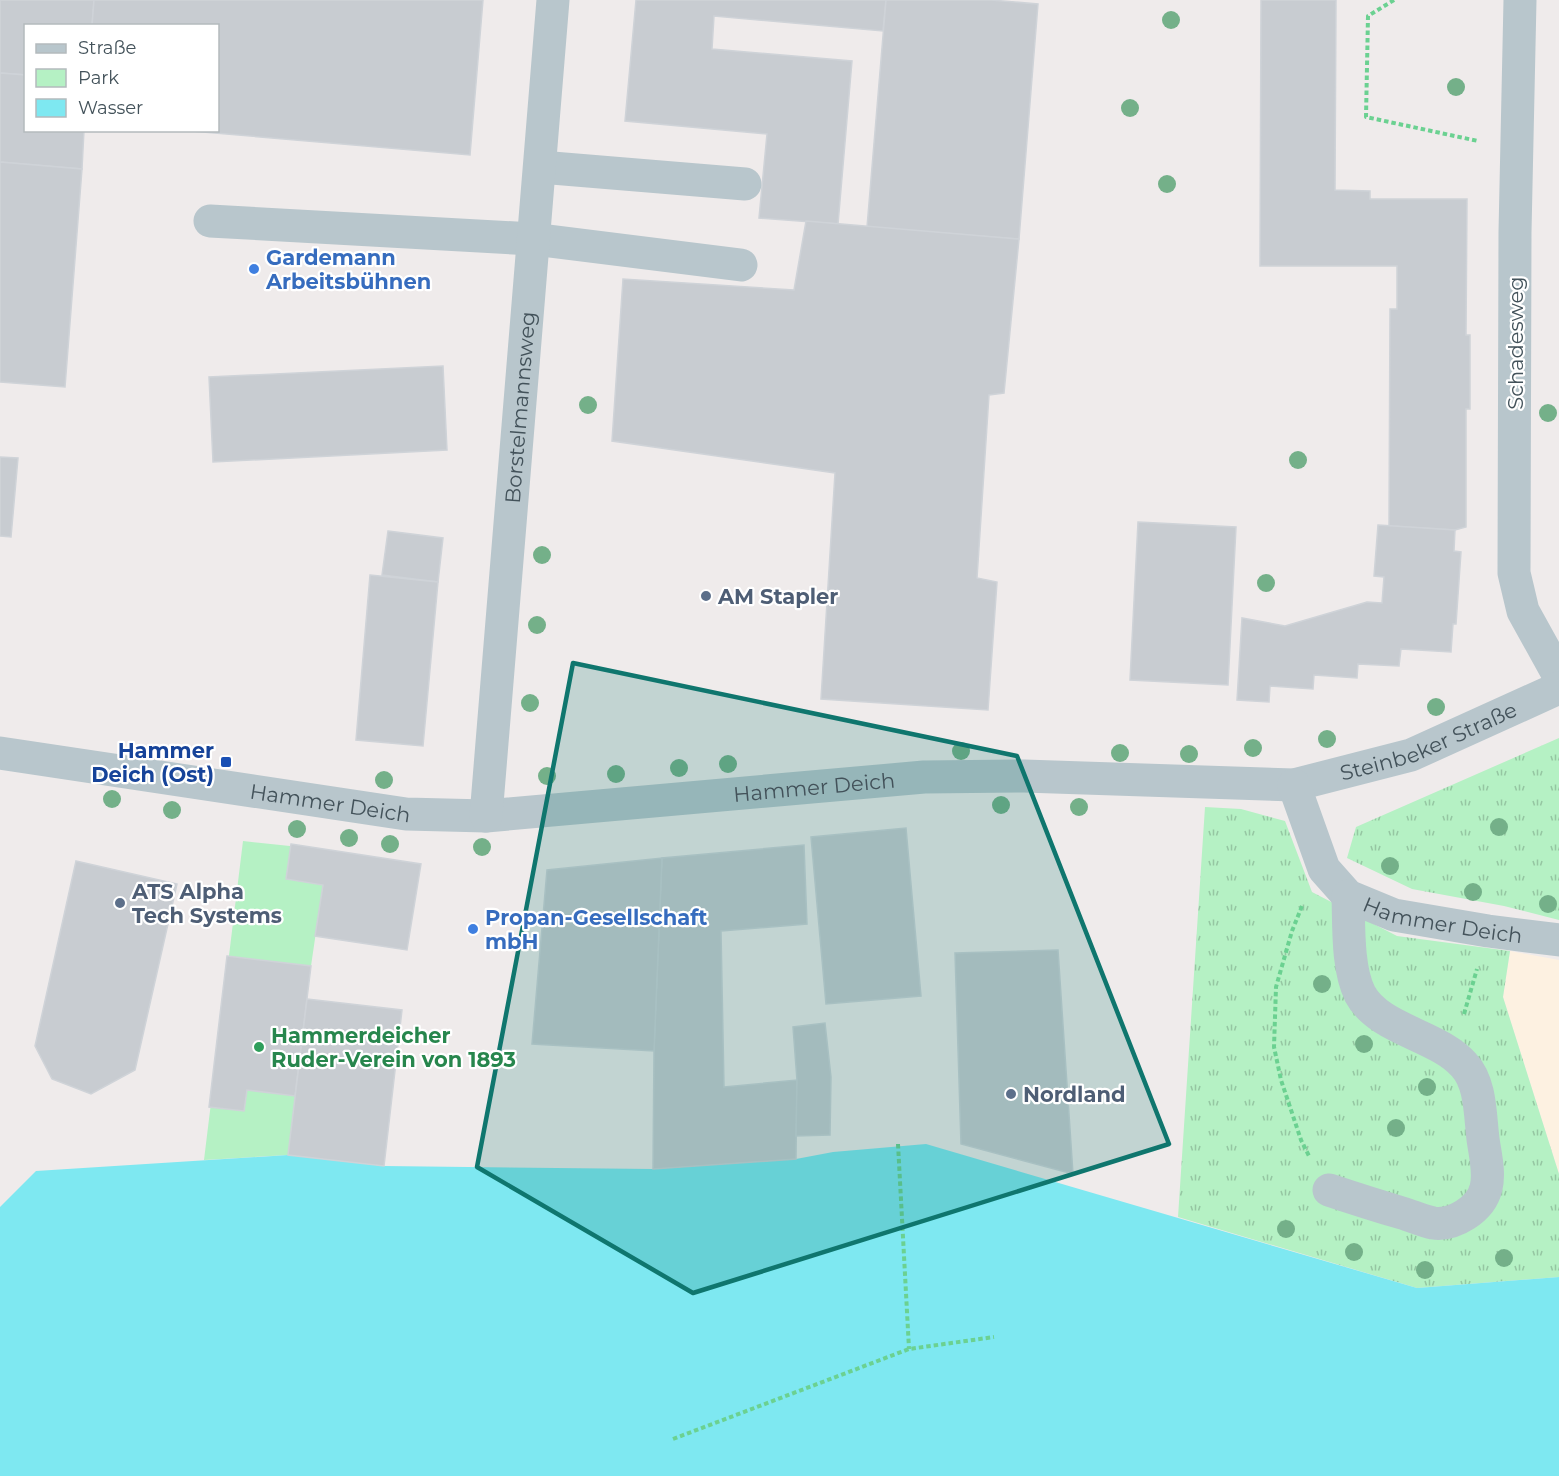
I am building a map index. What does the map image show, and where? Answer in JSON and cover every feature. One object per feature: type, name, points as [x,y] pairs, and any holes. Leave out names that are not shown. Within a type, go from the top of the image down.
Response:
[{"type":"street","name":"Borstelmannsweg","points":[[486,816],[553,0]]},
{"type":"street","name":"Schadesweg","points":[[1520,0],[1515,244],[1514,573],[1523,611],[1559,676]]},
{"type":"street","points":[[540,167],[745,184]]},
{"type":"street","points":[[210,221],[533,239],[741,265]]},
{"type":"street","name":"Steinbeker Straße","points":[[1294,785],[1411,754],[1559,688]]},
{"type":"street","name":"Hammer Deich","points":[[0,753],[406,814],[486,816],[924,777],[1024,776],[1294,785],[1324,869],[1348,896],[1394,915],[1559,940]]},
{"type":"street","points":[[1329,1190],[1434,1223],[1454,1221],[1474,1209],[1486,1189],[1486,1161],[1472,1076],[1464,1064],[1378,1014],[1367,1004],[1355,978],[1350,946],[1348,896]]},
{"type":"path","points":[[1394,0],[1368,16],[1366,117],[1479,141]]},
{"type":"path","points":[[1322,864],[1292,931],[1276,987],[1274,1047],[1281,1080],[1302,1140],[1329,1190]]},
{"type":"path","points":[[1464,1064],[1464,1014],[1488,931]]},
{"type":"path","points":[[898,1144],[909,1349]]},
{"type":"path","points":[[673,1439],[909,1349],[994,1337]]},
{"type":"highlighted area","points":[[573,663],[1017,756],[1169,1144],[693,1293],[477,1167]]},
{"type":"shaded area","points":[[1510,951],[1559,960],[1559,1174],[1503,997]]},
{"type":"green space","points":[[1559,738],[1559,920],[1504,906],[1412,889],[1347,858],[1356,827]]},
{"type":"green space","points":[[1205,807],[1241,809],[1285,821],[1312,892],[1397,936],[1510,951],[1503,997],[1559,1174],[1559,1277],[1417,1288],[1178,1217]]},
{"type":"green space","name":"Hammerdeicher Ruder-Verein von 1893","points":[[243,841],[328,850],[288,1155],[204,1160]]},
{"type":"water","points":[[926,1144],[1417,1288],[1559,1277],[1559,1476],[0,1476],[0,1207],[36,1171],[288,1155],[384,1166],[653,1169],[796,1159],[833,1152]]},
{"type":"building","points":[[0,0],[94,0],[92,24],[24,24],[24,75],[0,73]]},
{"type":"building","points":[[94,0],[483,0],[470,155],[202,132],[219,132],[219,24],[92,24]]},
{"type":"building","points":[[636,0],[886,0],[883,31],[714,16],[712,49],[852,61],[838,224],[759,218],[767,134],[625,121]]},
{"type":"building","points":[[886,0],[991,0],[1038,4],[1019,239],[867,227]]},
{"type":"building","points":[[1261,0],[1336,0],[1335,190],[1370,191],[1370,199],[1467,199],[1466,335],[1470,335],[1470,409],[1466,409],[1466,527],[1455,530],[1389,526],[1390,309],[1397,309],[1397,266],[1260,266]]},
{"type":"building","points":[[0,73],[24,75],[24,132],[84,132],[82,169],[0,162]]},
{"type":"building","points":[[0,162],[82,169],[65,387],[0,382]]},
{"type":"building","points":[[806,221],[1019,239],[1004,393],[989,395],[977,578],[997,582],[988,710],[821,699],[835,473],[612,441],[623,279],[794,290]]},
{"type":"building","points":[[443,366],[447,450],[213,462],[209,377]]},
{"type":"building","points":[[0,457],[18,458],[11,537],[0,536]]},
{"type":"building","points":[[1138,522],[1236,527],[1228,685],[1130,680]]},
{"type":"building","points":[[1378,525],[1455,530],[1454,551],[1461,552],[1456,624],[1453,624],[1451,652],[1401,649],[1399,666],[1358,664],[1357,678],[1314,675],[1313,689],[1270,686],[1269,702],[1237,700],[1242,618],[1285,626],[1367,602],[1382,603],[1384,577],[1374,576]]},
{"type":"building","points":[[388,531],[443,538],[438,582],[382,575]]},
{"type":"building","points":[[370,575],[438,582],[423,746],[356,740]]},
{"type":"building","points":[[906,828],[921,996],[826,1004],[811,837]]},
{"type":"building","points":[[291,844],[421,864],[407,950],[315,936],[323,885],[286,879]]},
{"type":"building","points":[[804,845],[807,924],[721,931],[724,1087],[797,1080],[796,1159],[653,1169],[654,1051],[662,858]]},
{"type":"building","points":[[662,858],[654,1051],[532,1044],[547,870]]},
{"type":"building","points":[[76,861],[177,884],[135,1070],[91,1094],[52,1079],[35,1046]]},
{"type":"building","points":[[1058,950],[1073,1174],[961,1144],[955,953]]},
{"type":"building","points":[[227,956],[311,966],[295,1096],[247,1090],[244,1111],[209,1107]]},
{"type":"building","points":[[307,999],[402,1010],[384,1166],[288,1155]]},
{"type":"building","points":[[825,1023],[831,1077],[830,1135],[796,1136],[797,1080],[793,1027]]},
{"type":"place","name":"Gardemann Arbeitsbühnen","points":[[254,269]]},
{"type":"place","name":"AM Stapler","points":[[706,596]]},
{"type":"place","name":"Hammer Deich (Ost)","points":[[226,762]]},
{"type":"place","name":"ATS Alpha Tech Systems","points":[[120,903]]},
{"type":"place","name":"Propan-Gesellschaft mbH","points":[[473,929]]},
{"type":"place","name":"Hammerdeicher Ruder-Verein von 1893","points":[[259,1047]]},
{"type":"place","name":"Nordland","points":[[1011,1094]]}]
